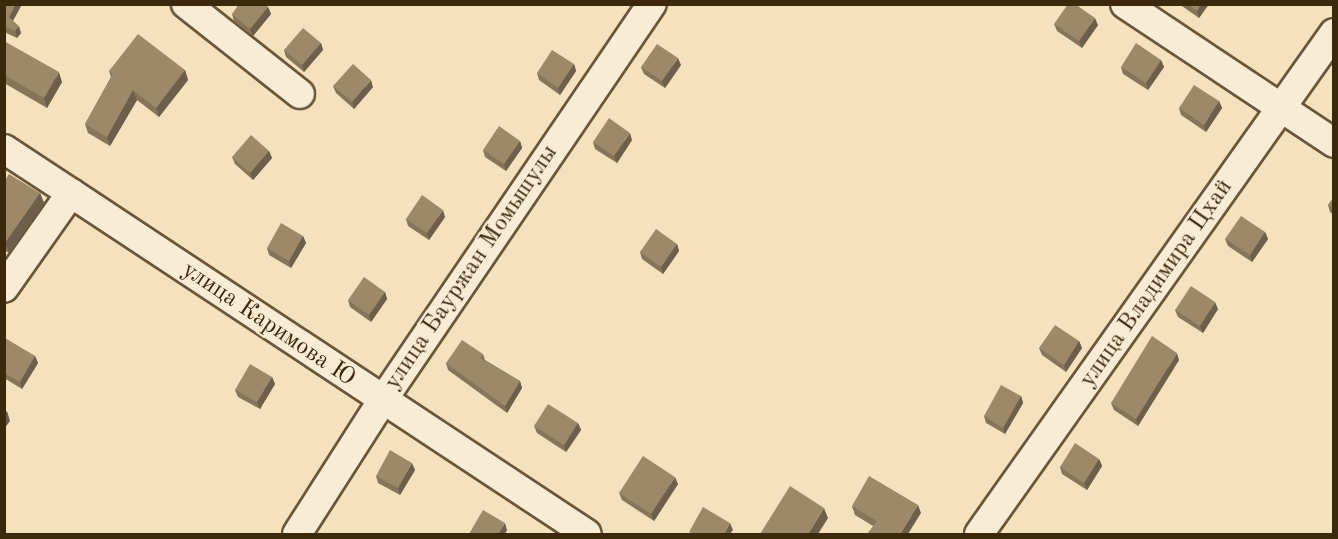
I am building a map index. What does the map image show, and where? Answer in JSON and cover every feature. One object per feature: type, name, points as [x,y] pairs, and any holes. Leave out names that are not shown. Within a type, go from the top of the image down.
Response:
[{"type":"street","points":[[186,4],[300,94]]},
{"type":"street","name":"улица Бауржан Момышулы","points":[[297,534],[382,401],[652,4]]},
{"type":"street","points":[[1125,4],[1334,143]]},
{"type":"street","name":"улица Владимира Цхай","points":[[979,534],[1334,33]]},
{"type":"street","name":"улица Каримова Ю","points":[[4,149],[382,401],[587,534]]},
{"type":"street","points":[[4,288],[71,193]]},
{"type":"building","points":[[4,4],[16,4],[9,17],[19,26],[15,31],[4,26]]},
{"type":"building","points":[[239,4],[265,4],[268,7],[250,29],[232,14]]},
{"type":"building","points":[[1068,4],[1075,4],[1095,18],[1079,41],[1054,24]]},
{"type":"building","points":[[1187,4],[1201,4],[1197,11]]},
{"type":"building","points":[[303,28],[321,43],[302,65],[284,50]]},
{"type":"building","points":[[138,34],[185,70],[156,108],[133,90],[107,137],[85,124],[113,74],[109,71]]},
{"type":"building","points":[[4,41],[59,72],[44,98],[4,75]]},
{"type":"building","points":[[1136,43],[1161,60],[1146,83],[1121,67]]},
{"type":"building","points":[[657,44],[678,58],[662,81],[641,67]]},
{"type":"building","points":[[552,50],[574,64],[558,88],[537,73]]},
{"type":"building","points":[[353,64],[371,80],[352,102],[333,86]]},
{"type":"building","points":[[1194,85],[1219,101],[1204,125],[1179,108]]},
{"type":"building","points":[[609,118],[630,133],[614,156],[593,142]]},
{"type":"building","points":[[499,126],[520,141],[504,164],[483,150]]},
{"type":"building","points":[[251,135],[269,151],[250,173],[232,157]]},
{"type":"building","points":[[9,174],[40,193],[5,243],[4,182]]},
{"type":"building","points":[[422,195],[443,210],[427,233],[406,219]]},
{"type":"building","points":[[1334,197],[1334,209],[1328,205]]},
{"type":"building","points":[[1241,216],[1265,232],[1250,255],[1225,239]]},
{"type":"building","points":[[281,223],[303,236],[289,261],[267,248]]},
{"type":"building","points":[[656,229],[677,244],[661,267],[640,252]]},
{"type":"building","points":[[364,277],[385,292],[369,315],[348,300]]},
{"type":"building","points":[[1191,286],[1215,302],[1200,326],[1175,310]]},
{"type":"building","points":[[1055,325],[1079,341],[1064,365],[1039,348]]},
{"type":"building","points":[[1152,336],[1177,353],[1136,419],[1111,403]]},
{"type":"building","points":[[5,338],[35,356],[20,382],[4,373]]},
{"type":"building","points":[[462,340],[483,354],[480,358],[520,381],[505,406],[446,363]]},
{"type":"building","points":[[250,364],[272,377],[257,402],[235,390]]},
{"type":"building","points":[[1001,385],[1021,396],[1003,428],[984,416]]},
{"type":"building","points":[[548,404],[578,423],[564,445],[534,426]]},
{"type":"building","points":[[1075,443],[1099,459],[1084,483],[1060,467]]},
{"type":"building","points":[[390,450],[412,463],[398,488],[376,476]]},
{"type":"building","points":[[643,456],[675,477],[651,514],[619,493]]},
{"type":"building","points":[[869,476],[918,505],[900,534],[867,534],[877,521],[852,506]]},
{"type":"building","points":[[790,486],[824,508],[808,534],[760,534]]},
{"type":"building","points":[[703,507],[730,523],[724,534],[689,532]]},
{"type":"building","points":[[483,510],[505,523],[498,534],[469,534]]}]
